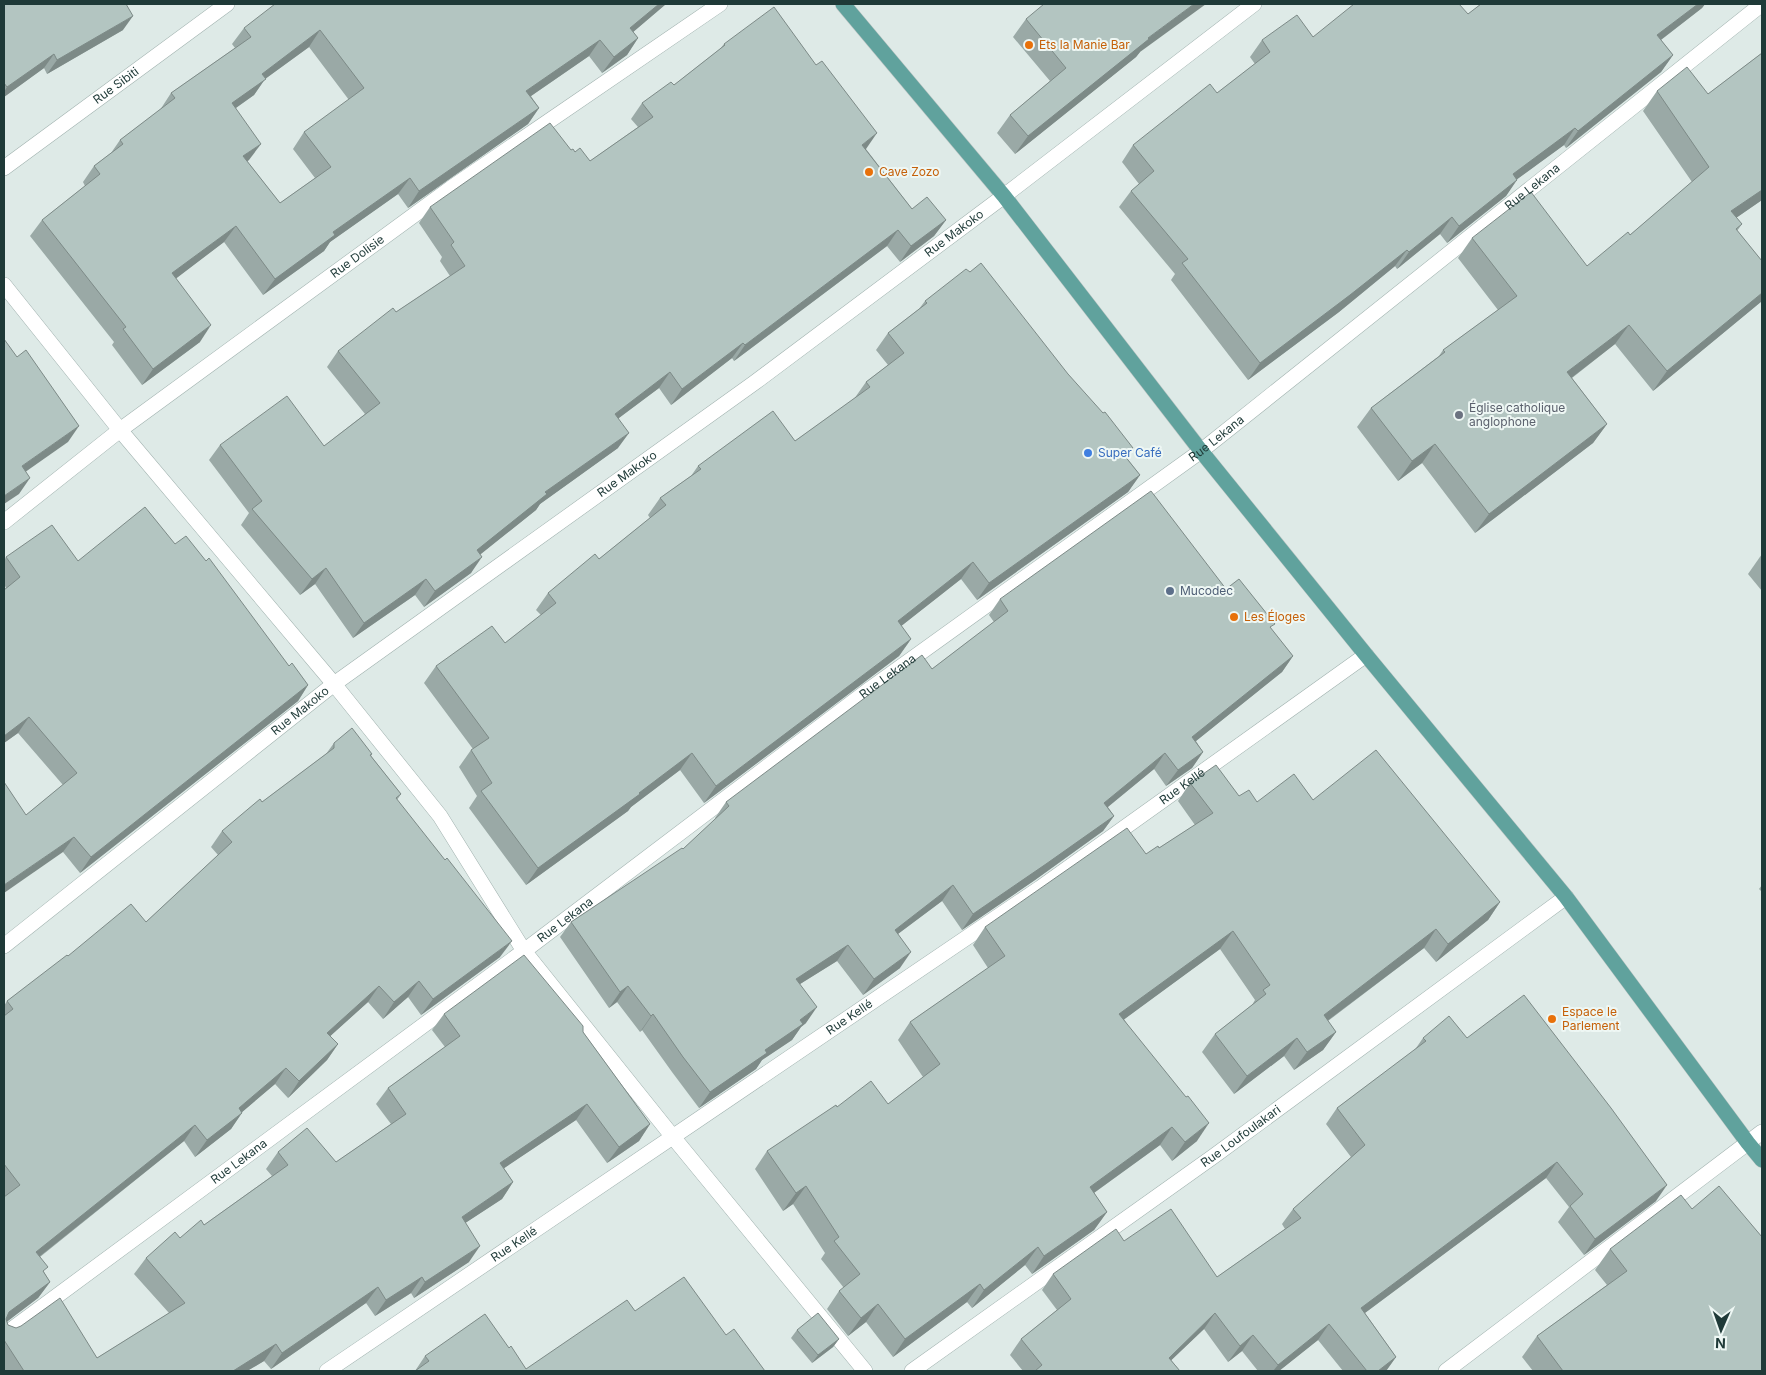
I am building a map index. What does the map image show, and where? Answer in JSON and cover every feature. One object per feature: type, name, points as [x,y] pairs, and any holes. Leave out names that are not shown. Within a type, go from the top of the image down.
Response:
[{"type":"main road","points":[[843,4],[1004,196],[1201,451],[1366,656],[1566,897],[1748,1144],[1762,1160]]},
{"type":"street","name":"Rue Sibiti","points":[[4,168],[227,4]]},
{"type":"street","name":"Rue Dolisie","points":[[4,522],[120,430],[451,188],[720,4]]},
{"type":"street","name":"Rue Makoko","points":[[4,946],[334,684],[754,383],[1004,196],[1254,4]]},
{"type":"street","name":"Rue Lekana","points":[[4,1335],[524,951],[870,689],[1201,451],[1762,4]]},
{"type":"street","points":[[4,285],[120,430],[334,684],[440,816],[524,951],[673,1137],[866,1371]]},
{"type":"street","name":"Rue Kellé","points":[[327,1371],[1040,888],[1366,656]]},
{"type":"street","name":"Rue Loufoulakari","points":[[912,1371],[1214,1156],[1566,897]]},
{"type":"street","points":[[1446,1371],[1762,1132]]},
{"type":"building","points":[[4,4],[126,4],[133,16],[57,60],[54,54],[7,87],[4,83]]},
{"type":"building","points":[[275,4],[659,4],[630,28],[638,38],[614,57],[600,40],[526,91],[539,108],[419,191],[410,178],[333,232],[335,235],[275,279],[236,226],[172,273],[211,325],[153,369],[123,329],[126,327],[42,220],[100,174],[94,166],[123,144],[120,140],[175,98],[171,93],[251,37],[244,28]],"holes":[[[320,30],[364,88],[304,132],[331,167],[280,203],[243,156],[261,144],[232,103],[266,79],[262,74]]]},
{"type":"building","points":[[1044,4],[1194,4],[1148,38],[1028,136],[1010,115],[1066,68],[1026,19]]},
{"type":"building","points":[[1354,4],[1459,4],[1468,14],[1481,4],[1698,4],[1657,35],[1673,55],[1578,131],[1575,128],[1513,174],[1517,180],[1459,226],[1452,217],[1409,252],[1407,250],[1260,363],[1182,263],[1188,259],[1131,191],[1154,171],[1133,145],[1210,84],[1217,93],[1270,52],[1262,40],[1297,15],[1313,37]]},
{"type":"building","points":[[774,7],[816,65],[822,61],[877,133],[862,145],[912,209],[927,197],[946,220],[911,246],[898,230],[745,345],[743,343],[682,389],[670,372],[615,414],[629,433],[545,492],[547,494],[477,550],[482,557],[435,591],[426,579],[364,623],[326,568],[312,579],[252,509],[262,501],[220,445],[287,396],[324,446],[380,403],[338,351],[393,308],[396,312],[465,266],[451,245],[454,242],[430,207],[550,123],[571,150],[573,149],[575,152],[580,148],[590,161],[653,117],[642,103],[671,82],[674,85],[724,44]]},
{"type":"building","points":[[1762,53],[1762,190],[1731,211],[1742,224],[1736,229],[1762,261],[1762,293],[1667,371],[1629,325],[1567,372],[1607,424],[1489,514],[1435,444],[1412,461],[1371,408],[1445,352],[1443,350],[1517,296],[1472,238],[1531,192],[1587,266],[1628,232],[1630,235],[1709,167],[1657,91],[1687,67],[1708,94]]},
{"type":"building","points":[[981,263],[1068,374],[1103,413],[1105,412],[1133,448],[1124,455],[1140,475],[989,583],[973,562],[898,621],[911,639],[716,786],[692,753],[640,794],[538,868],[481,791],[492,783],[471,750],[489,738],[436,666],[492,626],[505,643],[556,603],[548,593],[595,554],[599,559],[666,505],[660,498],[701,469],[698,466],[773,411],[795,441],[870,387],[866,382],[904,353],[888,333],[927,303],[925,301],[966,269],[970,272]]},
{"type":"building","points":[[4,339],[17,357],[26,350],[79,426],[22,466],[30,478],[4,496]]},
{"type":"building","points":[[1151,491],[1226,589],[1239,579],[1275,624],[1270,627],[1293,656],[1192,737],[1203,752],[1178,770],[1165,753],[1104,803],[1114,816],[973,914],[953,885],[895,930],[911,952],[874,979],[848,945],[796,979],[817,1007],[800,1020],[803,1024],[765,1050],[767,1053],[710,1092],[653,1014],[651,1016],[628,986],[620,992],[571,922],[683,849],[729,806],[726,802],[922,655],[932,669],[1008,611],[1000,599]]},
{"type":"building","points":[[145,507],[175,544],[186,536],[206,561],[209,558],[289,666],[292,663],[308,685],[91,857],[74,837],[4,885],[4,782],[26,815],[77,773],[29,717],[4,736],[4,590],[20,577],[6,557],[52,525],[78,561]]},
{"type":"building","points":[[352,728],[372,754],[370,755],[401,794],[396,798],[445,860],[447,858],[512,941],[433,999],[419,981],[394,1002],[379,986],[327,1033],[338,1044],[299,1081],[286,1068],[239,1108],[242,1113],[207,1140],[195,1125],[36,1252],[48,1267],[43,1271],[50,1282],[9,1312],[6,1319],[8,1325],[16,1328],[21,1326],[60,1298],[97,1358],[185,1303],[146,1258],[175,1232],[180,1238],[201,1220],[204,1225],[288,1165],[278,1152],[307,1128],[336,1162],[406,1114],[388,1088],[460,1036],[444,1014],[524,955],[583,1026],[583,1032],[650,1124],[619,1147],[587,1104],[500,1163],[513,1182],[462,1217],[480,1246],[425,1282],[422,1277],[386,1300],[378,1287],[282,1353],[276,1344],[233,1371],[24,1371],[4,1340],[4,1197],[20,1185],[4,1164],[4,1016],[13,1009],[7,1001],[68,956],[131,904],[146,922],[232,842],[222,831],[260,799],[262,802],[334,748],[334,743]]},
{"type":"building","points":[[1376,750],[1500,902],[1448,944],[1436,929],[1324,1015],[1336,1032],[1307,1052],[1297,1038],[1247,1076],[1215,1034],[1266,994],[1263,990],[1270,985],[1233,931],[1119,1014],[1209,1123],[1185,1142],[1172,1127],[1090,1187],[1107,1212],[1044,1256],[1038,1247],[984,1290],[980,1284],[905,1339],[878,1304],[861,1318],[839,1291],[860,1274],[834,1241],[839,1237],[806,1186],[796,1193],[767,1151],[836,1105],[837,1107],[871,1081],[888,1104],[940,1064],[910,1022],[1005,956],[985,927],[1127,828],[1146,854],[1158,846],[1159,848],[1213,813],[1190,783],[1216,765],[1239,796],[1249,790],[1257,802],[1294,774],[1313,800]]},
{"type":"building","points":[[1524,995],[1611,1108],[1667,1185],[1595,1239],[1570,1206],[1583,1194],[1557,1162],[1361,1308],[1396,1357],[1378,1371],[1367,1371],[1329,1324],[1278,1365],[1253,1335],[1240,1346],[1215,1313],[1169,1358],[1180,1371],[1035,1371],[1042,1365],[1021,1339],[1071,1299],[1053,1274],[1116,1229],[1124,1241],[1171,1209],[1217,1277],[1301,1218],[1293,1209],[1365,1145],[1337,1108],[1426,1041],[1423,1038],[1449,1016],[1467,1038]]},
{"type":"building","points":[[1719,1186],[1762,1237],[1762,1371],[1563,1371],[1537,1336],[1627,1271],[1610,1249],[1681,1195],[1692,1209]]},
{"type":"building","points":[[684,1277],[726,1335],[734,1329],[765,1371],[415,1371],[429,1361],[425,1356],[485,1314],[509,1348],[511,1346],[526,1369],[627,1300],[635,1311]]},
{"type":"building","points":[[818,1313],[839,1339],[818,1355],[797,1330]]},
{"type":"place","name":"Ets la Manie Bar","points":[[1029,45]]},
{"type":"place","name":"Cave Zozo","points":[[869,172]]},
{"type":"place","name":"Église catholique anglophone","points":[[1459,415]]},
{"type":"place","name":"Super Café","points":[[1088,453]]},
{"type":"place","name":"Mucodec","points":[[1170,591]]},
{"type":"place","name":"Les Éloges","points":[[1234,617]]},
{"type":"place","name":"Espace le Parlement","points":[[1552,1019]]}]
